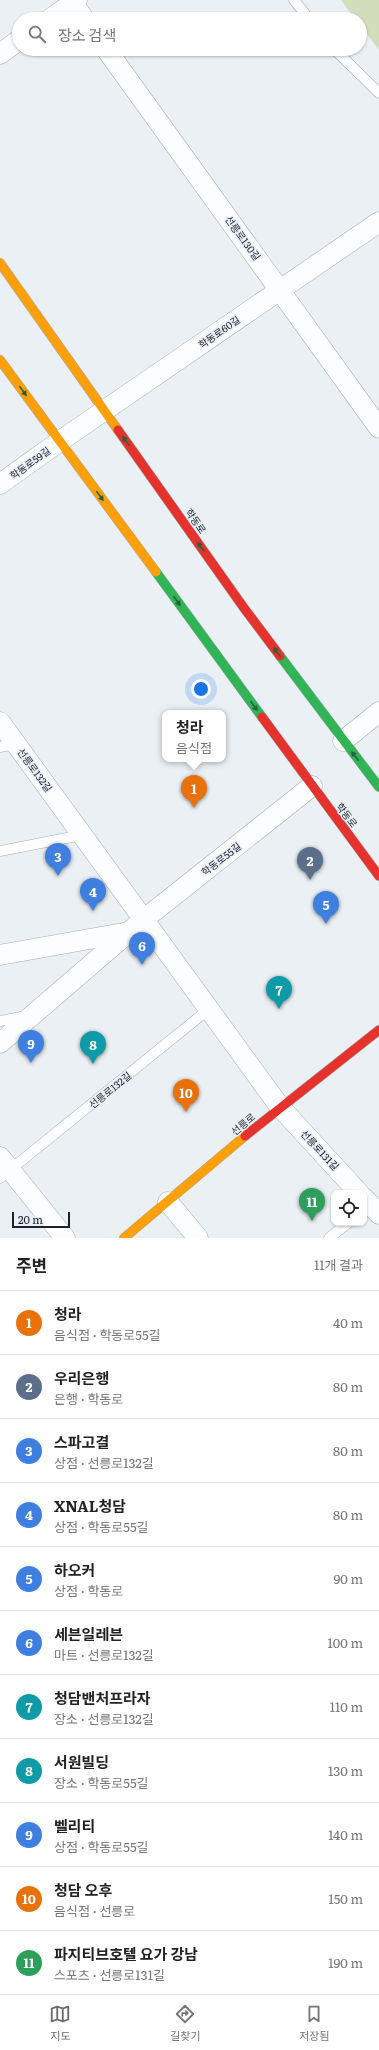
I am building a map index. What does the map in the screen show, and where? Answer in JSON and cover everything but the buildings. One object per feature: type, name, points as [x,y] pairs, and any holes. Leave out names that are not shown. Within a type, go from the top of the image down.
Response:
[{"type":"main road","name":"학동로","points":[[0,263],[244,608],[379,787]]},
{"type":"main road","name":"학동로","points":[[0,360],[379,876]]},
{"type":"main road","name":"선릉로","points":[[124,1238],[280,1107],[379,1030]]},
{"type":"street","points":[[59,12],[73,1],[80,12]]},
{"type":"street","points":[[0,54],[12,45]]},
{"type":"street","name":"선릉로130길","points":[[111,56],[379,428]]},
{"type":"street","name":"학동로60길","points":[[60,441],[379,222]]},
{"type":"street","name":"학동로59길","points":[[0,484],[60,441]]},
{"type":"street","points":[[343,741],[379,712]]},
{"type":"street","name":"선릉로132길","points":[[0,722],[8,746],[82,835],[136,926],[209,1009],[280,1107]]},
{"type":"street","name":"학동로55길","points":[[0,1043],[136,926],[312,786]]},
{"type":"street","name":"학동로55길","points":[[0,955],[136,926]]},
{"type":"street","name":"선릉로131길","points":[[280,1107],[354,1190]]},
{"type":"street","points":[[4,1168],[65,1238]]},
{"type":"street","points":[[168,1202],[198,1238]]},
{"type":"lane","points":[[294,0],[303,12]]},
{"type":"lane","points":[[341,56],[379,93]]},
{"type":"lane","points":[[0,851],[82,835]]},
{"type":"lane","name":"선릉로132길","points":[[4,1168],[209,1009]]},
{"type":"lane","name":"학동로55길","points":[[0,1021],[35,1014]]},
{"type":"lane","points":[[329,1238],[344,1226]]},
{"type":"green space","points":[[341,0],[379,0],[379,50],[367,34],[367,12],[350,12]]},
{"type":"traffic: fast","points":[[156,572],[262,717]]},
{"type":"traffic: fast","points":[[280,656],[379,787]]},
{"type":"traffic: slow","points":[[0,263],[118,430]]},
{"type":"traffic: slow","points":[[0,360],[156,572]]},
{"type":"traffic: slow","points":[[124,1238],[245,1136]]},
{"type":"traffic: jam","points":[[118,430],[244,608],[280,656]]},
{"type":"traffic: jam","points":[[262,717],[379,876]]},
{"type":"traffic: jam","points":[[245,1136],[379,1030]]},
{"type":"place","name":"청라","points":[[194,808]]},
{"type":"place","name":"스파고결","points":[[58,876]]},
{"type":"place","name":"우리은행","points":[[310,880]]},
{"type":"place","name":"XNAL청담","points":[[93,911]]},
{"type":"place","name":"하오커","points":[[326,924]]},
{"type":"place","name":"세븐일레븐","points":[[142,965]]},
{"type":"place","name":"청담밴처프라자","points":[[279,1009]]},
{"type":"place","name":"벨리티","points":[[31,1063]]},
{"type":"place","name":"서원빌딩","points":[[93,1064]]},
{"type":"place","name":"청담 오후","points":[[186,1112]]},
{"type":"place","name":"파지티브호텔 요가 강남","points":[[312,1221]]}]
